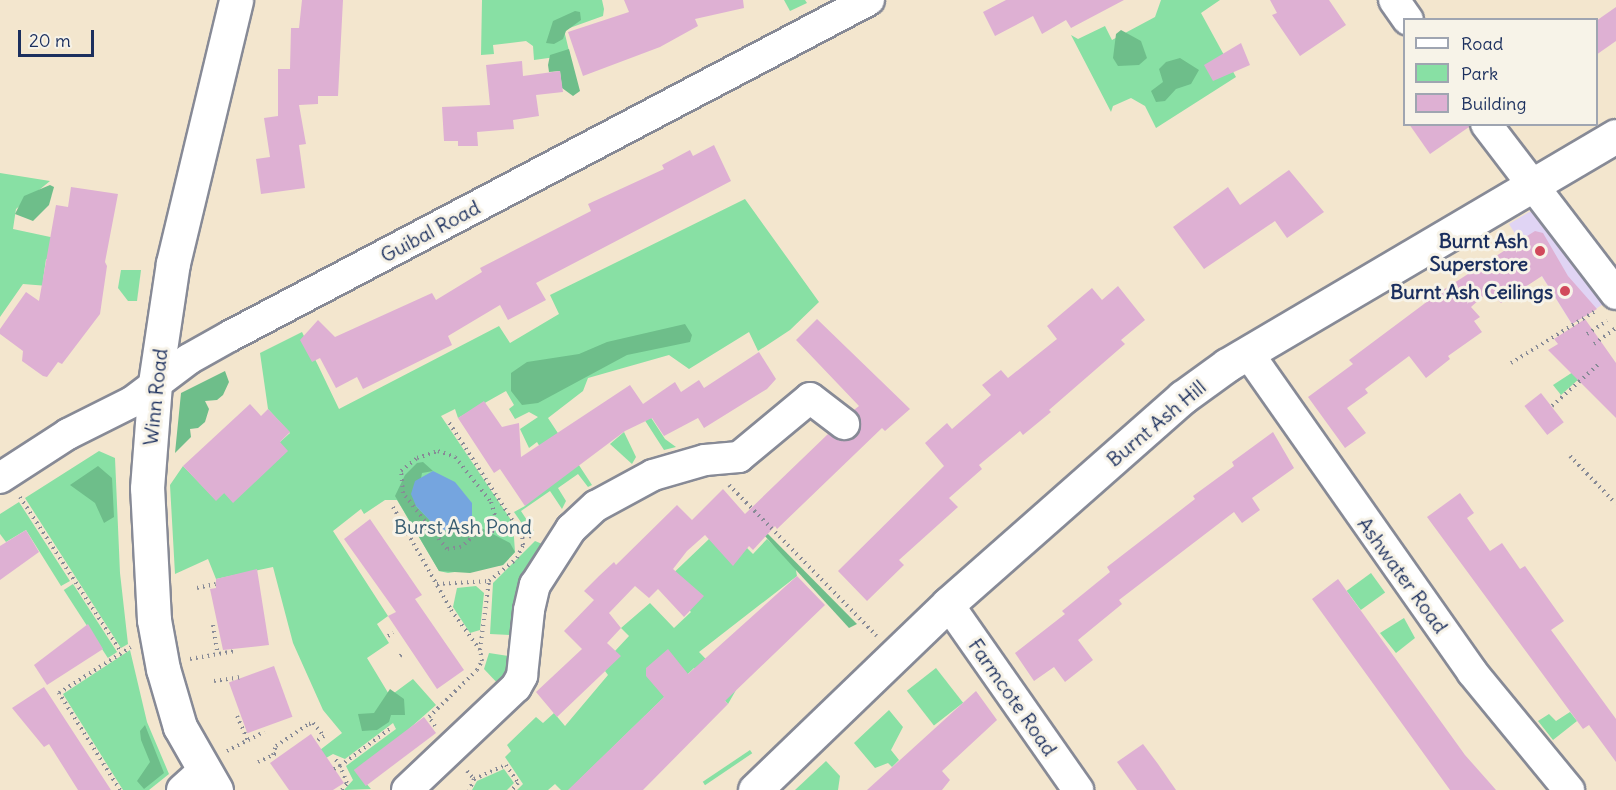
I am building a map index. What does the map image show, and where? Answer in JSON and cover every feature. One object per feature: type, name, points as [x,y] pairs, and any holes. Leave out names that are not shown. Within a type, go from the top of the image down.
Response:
[{"type":"street","name":"Winn Road","points":[[205,776],[177,719],[156,631],[147,488],[155,383],[175,253],[236,0]]},
{"type":"street","points":[[1394,0],[1407,18]]},
{"type":"street","name":"Guibal Road","points":[[10,487],[68,434],[132,402],[155,383],[230,336],[860,2]]},
{"type":"street","points":[[1488,126],[1534,187],[1607,308]]},
{"type":"street","name":"Burnt Ash Hill","points":[[756,790],[948,604],[1146,427],[1248,353],[1534,187],[1616,136]]},
{"type":"street","name":"Ashwater Road","points":[[1248,353],[1472,672],[1569,790]]},
{"type":"street","points":[[407,790],[504,700],[522,676],[529,610],[536,585],[572,529],[596,506],[630,486],[705,460],[739,457],[802,390],[844,424]]},
{"type":"street","name":"Farmcote Road","points":[[948,604],[1078,790]]},
{"type":"path","points":[[1587,334],[1607,308]]},
{"type":"path","points":[[1511,363],[1607,308]]},
{"type":"path","points":[[1594,344],[1616,329]]},
{"type":"path","points":[[1552,406],[1600,363]]},
{"type":"path","points":[[438,584],[489,581],[517,558],[523,545],[522,535],[448,421]]},
{"type":"path","points":[[500,531],[491,502],[455,457],[438,451],[417,458],[400,471],[403,493],[447,549],[461,548],[479,531],[500,531],[522,535]]},
{"type":"path","points":[[1570,456],[1616,504]]},
{"type":"path","points":[[705,460],[878,637]]},
{"type":"path","points":[[10,487],[121,652]]},
{"type":"path","points":[[393,507],[469,639],[480,650]]},
{"type":"path","points":[[450,749],[429,717],[477,670],[482,662],[480,650],[489,581]]},
{"type":"path","points":[[197,588],[216,584]]},
{"type":"path","points":[[213,625],[218,655]]},
{"type":"path","points":[[388,636],[393,633]]},
{"type":"path","points":[[120,790],[58,693],[134,645]]},
{"type":"path","points":[[186,660],[235,651]]},
{"type":"path","points":[[214,681],[242,677]]},
{"type":"path","points":[[237,716],[248,741]]},
{"type":"path","points":[[273,755],[276,746],[313,723],[324,736],[315,742]]},
{"type":"path","points":[[334,769],[391,728]]},
{"type":"path","points":[[205,776],[248,741],[264,732]]},
{"type":"path","points":[[258,762],[279,752]]},
{"type":"path","points":[[334,757],[347,783],[342,790]]},
{"type":"path","points":[[474,779],[506,765],[518,783],[512,790]]},
{"type":"shaded area","points":[[1529,212],[1537,212],[1605,303],[1572,324],[1509,224]]},
{"type":"green space","points":[[482,0],[602,0],[604,9],[603,16],[564,30],[570,55],[534,60],[533,46],[526,41],[493,45],[494,54],[481,55]]},
{"type":"green space","points":[[784,0],[805,0],[807,3],[790,11]]},
{"type":"green space","points":[[1161,0],[1220,0],[1201,13],[1236,77],[1156,128],[1145,106],[1131,98],[1113,106],[1111,112],[1071,35],[1078,39],[1105,26],[1112,40],[1155,17]]},
{"type":"green space","points":[[575,11],[580,12],[581,20],[566,31],[563,39],[554,44],[546,43],[553,21]]},
{"type":"green space","points":[[1121,30],[1141,41],[1147,58],[1139,65],[1118,66],[1113,58],[1116,34]]},
{"type":"green space","points":[[569,49],[580,91],[573,96],[562,88],[560,71],[549,72],[548,65],[550,55]]},
{"type":"green space","points":[[1180,58],[1199,70],[1191,84],[1176,89],[1165,101],[1156,102],[1151,91],[1163,82],[1159,69],[1166,62]]},
{"type":"green space","points":[[0,173],[50,181],[16,209],[13,229],[69,241],[66,262],[46,259],[43,280],[48,286],[23,284],[0,317]]},
{"type":"green space","points":[[50,185],[54,187],[49,205],[33,221],[15,214],[24,196]]},
{"type":"green space","name":"Burst Ash Pond","points":[[745,199],[819,302],[790,330],[758,351],[749,332],[689,369],[669,355],[588,378],[583,391],[548,418],[592,485],[588,487],[578,474],[558,488],[566,501],[562,509],[550,491],[521,511],[534,531],[525,528],[514,512],[525,506],[549,462],[537,442],[529,448],[520,429],[538,417],[529,412],[515,419],[509,409],[514,405],[506,391],[458,418],[455,409],[441,416],[513,523],[515,552],[503,565],[448,573],[439,571],[397,500],[385,500],[364,514],[361,509],[333,531],[388,616],[377,624],[389,643],[367,658],[390,696],[413,679],[436,705],[358,774],[371,789],[344,790],[353,780],[346,766],[396,729],[393,723],[345,759],[333,754],[326,758],[320,750],[342,733],[323,710],[293,643],[273,567],[216,579],[208,559],[175,574],[170,485],[183,466],[216,500],[290,433],[268,409],[260,353],[302,332],[339,409],[499,326],[510,343],[559,314],[550,295]]},
{"type":"green space","points":[[121,270],[141,270],[137,301],[128,301],[118,288]]},
{"type":"green space","points":[[685,324],[692,335],[690,342],[627,355],[538,403],[522,405],[511,391],[511,373],[527,362],[579,354],[607,342]]},
{"type":"green space","points":[[1596,357],[1599,361],[1561,395],[1553,385]]},
{"type":"green space","points":[[225,371],[229,382],[223,395],[217,400],[205,401],[209,409],[205,422],[198,428],[190,429],[191,437],[175,453],[181,393]]},
{"type":"green space","points":[[650,416],[665,439],[676,447],[664,450],[644,419]]},
{"type":"green space","points":[[624,432],[636,457],[632,464],[610,444]]},
{"type":"green space","points":[[99,451],[115,458],[120,573],[128,644],[121,648],[25,498]]},
{"type":"green space","points":[[423,462],[433,471],[422,473],[416,506],[438,529],[456,532],[472,523],[510,543],[515,552],[503,565],[470,573],[439,571],[395,496],[405,475],[417,463]]},
{"type":"green space","points":[[98,466],[112,478],[114,517],[104,523],[95,503],[70,485]]},
{"type":"green space","points":[[19,502],[70,581],[61,586],[26,530],[6,542],[0,534],[0,514]]},
{"type":"green space","points":[[768,534],[857,624],[849,628],[764,535]]},
{"type":"green space","points":[[736,537],[753,554],[767,539],[795,565],[797,576],[699,652],[736,690],[728,704],[694,668],[580,779],[588,790],[561,790],[555,784],[548,790],[517,790],[523,784],[505,757],[511,751],[507,745],[536,717],[543,723],[554,713],[565,726],[608,675],[605,671],[615,651],[629,636],[621,628],[650,603],[674,628],[691,612],[663,583],[709,539]]},
{"type":"green space","points":[[535,541],[547,546],[524,581],[510,635],[490,634],[493,583]]},
{"type":"green space","points":[[1371,573],[1385,592],[1361,610],[1347,591]]},
{"type":"green space","points":[[73,584],[117,652],[108,658],[64,590]]},
{"type":"green space","points":[[476,586],[484,593],[480,630],[470,633],[453,607],[457,588]]},
{"type":"green space","points":[[1404,618],[1415,638],[1396,653],[1380,633]]},
{"type":"green space","points":[[130,650],[147,722],[169,774],[149,790],[123,790],[63,694]]},
{"type":"green space","points":[[489,653],[514,657],[502,688],[484,669]]},
{"type":"green space","points":[[936,668],[963,703],[934,725],[907,691]]},
{"type":"green space","points":[[390,689],[404,699],[405,715],[391,715],[389,722],[377,730],[362,731],[358,714],[374,713]]},
{"type":"green space","points":[[889,710],[903,727],[891,750],[899,760],[892,767],[888,763],[875,768],[854,743]]},
{"type":"green space","points":[[1570,712],[1577,721],[1553,740],[1538,721],[1549,714],[1556,721]]},
{"type":"green space","points":[[145,725],[164,773],[144,789],[137,781],[150,762],[141,740],[140,731]]},
{"type":"green space","points":[[750,750],[752,753],[705,785],[703,782]]},
{"type":"green space","points":[[826,761],[840,776],[838,790],[795,790]]},
{"type":"green space","points":[[504,769],[514,783],[507,790],[472,790],[477,781]]},
{"type":"water","points":[[433,471],[455,482],[472,503],[472,523],[456,532],[438,529],[416,506],[411,494],[415,481]]},
{"type":"building","points":[[302,0],[343,0],[338,96],[318,96],[318,104],[299,105],[306,144],[299,145],[305,188],[261,194],[256,159],[270,157],[264,118],[278,116],[278,69],[290,69],[291,28],[299,28]]},
{"type":"building","points":[[624,0],[743,0],[744,8],[695,19],[698,26],[660,47],[583,76],[568,32],[629,12]]},
{"type":"building","points":[[1006,0],[1124,0],[1071,28],[1066,20],[1042,34],[1033,16],[995,36],[983,12]]},
{"type":"building","points":[[1270,0],[1329,0],[1346,25],[1300,56],[1272,15],[1277,13]]},
{"type":"building","points":[[1616,7],[1616,41],[1598,54],[1598,20]]},
{"type":"building","points":[[1241,43],[1250,65],[1213,81],[1204,65]]},
{"type":"building","points":[[522,61],[523,76],[560,71],[563,92],[536,95],[539,116],[513,120],[514,129],[477,132],[478,146],[458,146],[458,141],[444,141],[442,107],[490,105],[486,65]]},
{"type":"building","points":[[1410,126],[1469,126],[1469,127],[1430,154]]},
{"type":"building","points":[[714,145],[731,181],[536,283],[546,300],[508,320],[500,305],[448,336],[452,345],[363,389],[357,377],[336,388],[320,358],[312,362],[300,340],[318,320],[335,337],[432,293],[436,300],[482,272],[480,268],[591,211],[588,204],[664,169],[662,165],[690,150],[693,156]]},
{"type":"building","points":[[1289,170],[1324,212],[1287,238],[1275,221],[1204,269],[1173,227],[1228,187],[1240,205]]},
{"type":"building","points":[[71,187],[118,194],[105,262],[107,266],[100,314],[62,364],[58,362],[47,377],[22,361],[23,351],[0,334],[0,329],[26,292],[39,301],[56,205],[68,207]]},
{"type":"building","points":[[1535,231],[1543,233],[1568,276],[1597,309],[1572,324],[1542,276],[1501,303],[1489,291],[1471,307],[1480,317],[1474,321],[1482,332],[1448,356],[1450,359],[1426,378],[1409,356],[1365,389],[1368,393],[1347,408],[1366,433],[1345,448],[1308,397],[1353,364],[1349,360],[1440,292]]},
{"type":"building","points":[[1118,286],[1145,320],[1121,340],[1125,344],[1049,410],[1051,412],[1023,435],[1020,431],[979,465],[982,469],[949,498],[958,507],[899,560],[904,565],[867,601],[838,571],[944,466],[925,443],[947,423],[952,429],[991,395],[982,385],[1001,370],[1008,378],[1057,339],[1047,326],[1092,288],[1102,300]]},
{"type":"building","points":[[817,319],[910,409],[885,431],[882,428],[777,529],[775,526],[753,550],[749,546],[733,566],[705,535],[687,551],[673,569],[704,596],[684,617],[658,589],[649,598],[635,586],[609,613],[621,628],[607,643],[621,656],[557,717],[536,692],[582,649],[564,631],[594,600],[584,591],[599,576],[614,562],[616,565],[677,505],[692,520],[723,489],[745,514],[828,434],[842,441],[858,434],[860,418],[854,410],[859,406],[796,340]]},
{"type":"building","points":[[1585,319],[1616,363],[1616,418],[1548,350],[1558,344],[1554,339]]},
{"type":"building","points":[[759,352],[776,379],[767,389],[704,428],[698,418],[664,436],[652,418],[625,431],[525,506],[500,469],[494,473],[458,418],[484,401],[502,427],[519,423],[521,457],[630,385],[643,404],[675,382],[681,392],[699,380],[704,388]]},
{"type":"building","points":[[1541,393],[1564,422],[1547,435],[1524,406]]},
{"type":"building","points":[[250,404],[261,416],[268,409],[290,432],[280,442],[288,451],[233,503],[224,493],[216,501],[183,466]]},
{"type":"building","points":[[1273,432],[1294,468],[1252,498],[1260,510],[1242,523],[1234,512],[1119,600],[1122,604],[1078,640],[1093,660],[1065,682],[1054,667],[1034,681],[1015,653],[1065,614],[1062,611],[1110,572],[1107,567],[1195,499],[1193,496],[1234,466],[1232,462]]},
{"type":"building","points":[[1460,493],[1474,513],[1467,518],[1490,551],[1502,543],[1520,569],[1525,566],[1564,621],[1551,630],[1616,719],[1616,762],[1589,725],[1583,729],[1427,517]]},
{"type":"building","points":[[370,519],[422,595],[415,599],[464,670],[437,689],[388,616],[396,612],[344,539]]},
{"type":"building","points":[[26,530],[39,552],[0,580],[0,546]]},
{"type":"building","points":[[257,569],[269,645],[223,650],[210,589],[216,588],[216,579]]},
{"type":"building","points":[[797,576],[825,605],[725,701],[728,704],[643,790],[568,790],[664,697],[646,676],[646,668],[668,649],[688,674]]},
{"type":"building","points":[[1338,579],[1465,755],[1496,790],[1450,790],[1312,599]]},
{"type":"building","points":[[88,624],[103,649],[47,685],[34,665]]},
{"type":"building","points":[[274,666],[292,717],[247,733],[229,682]]},
{"type":"building","points":[[44,687],[111,790],[78,790],[49,744],[44,747],[12,708]]},
{"type":"building","points":[[976,691],[997,720],[942,771],[950,780],[942,790],[867,790]]},
{"type":"building","points":[[424,717],[436,733],[366,786],[354,770]]},
{"type":"building","points":[[311,734],[344,783],[333,790],[289,790],[270,763]]},
{"type":"building","points":[[1143,744],[1176,790],[1137,790],[1117,762]]},
{"type":"place","name":"Burnt Ash Superstore","points":[[1540,251]]},
{"type":"place","name":"Burnt Ash Ceilings","points":[[1565,291]]}]
